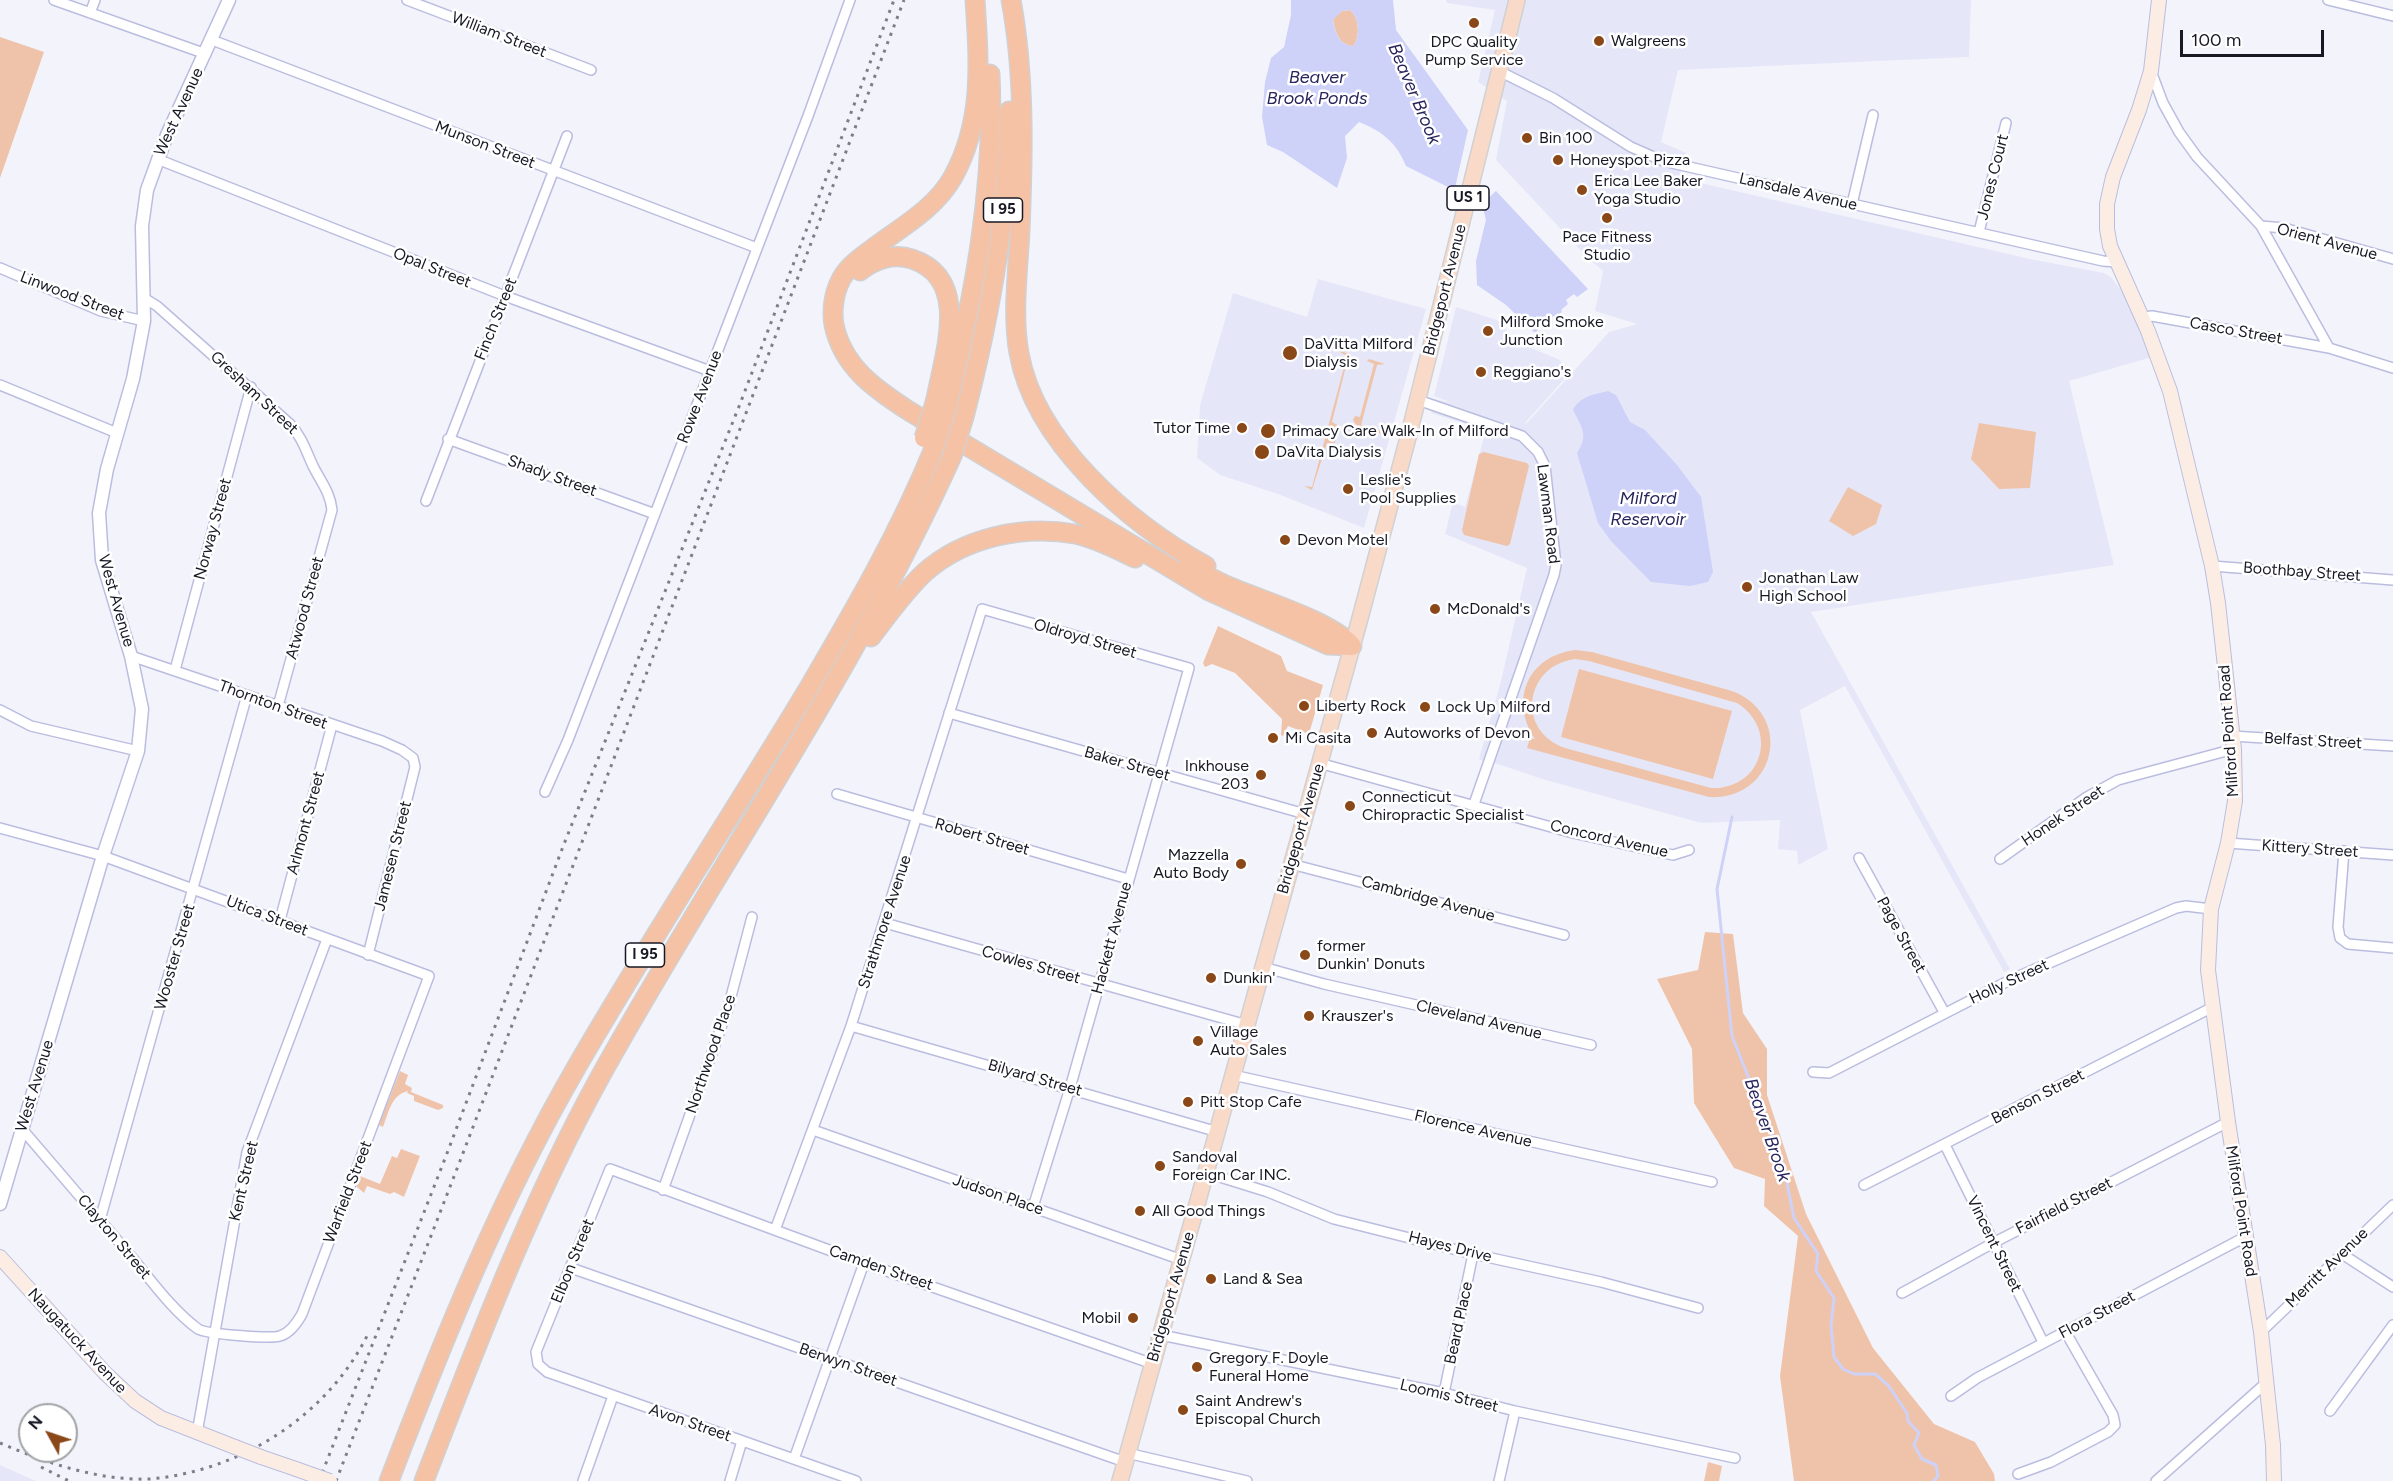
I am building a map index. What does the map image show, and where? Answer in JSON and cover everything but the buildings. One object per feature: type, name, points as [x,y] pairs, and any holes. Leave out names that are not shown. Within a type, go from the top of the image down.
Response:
[{"type":"highway","points":[[975,0],[979,60],[978,91],[974,122],[967,149],[953,178],[932,203],[845,272],[833,303],[833,318],[840,344],[853,367],[875,389],[1209,591]]},
{"type":"highway","name":"I 95","points":[[389,1481],[460,1299],[550,1114],[590,1043],[776,743],[874,578],[913,501],[974,288],[986,197],[990,116],[984,0]]},
{"type":"highway","name":"I 95","points":[[424,1481],[500,1286],[579,1117],[642,1004],[836,680],[898,569],[952,456],[964,417],[992,295],[1004,202],[1008,155],[1008,84],[1003,0]]},
{"type":"highway","points":[[1011,0],[1018,50],[1021,120],[1017,336],[1024,372],[1035,401],[1052,430],[1076,461],[1122,506],[1164,541],[1187,556],[1270,602]]},
{"type":"highway","points":[[941,403],[951,310],[947,291],[935,273],[918,261],[901,256],[878,260],[868,265],[849,284],[842,316],[851,347],[867,369],[879,380],[910,402],[1095,515],[1199,572],[1344,636],[1352,646]]},
{"type":"highway","points":[[836,680],[924,573],[940,560],[964,547],[1004,534],[1042,532],[1076,534],[1118,550],[1328,645],[1352,646]]},
{"type":"main road","name":"Bridgeport Avenue","points":[[1120,1481],[1352,646],[1418,399],[1517,0]]},
{"type":"main road","name":"Milford Point Road","points":[[2160,0],[2151,71],[2139,110],[2117,162],[2107,204],[2108,237],[2116,262],[2143,317],[2170,391],[2212,566],[2220,614],[2233,743],[2235,801],[2228,843],[2211,909],[2207,956],[2211,1008],[2261,1332],[2274,1445],[2274,1481]]},
{"type":"main road","name":"Naugatuck Avenue","points":[[0,1257],[121,1390],[147,1410],[197,1433],[330,1481]]},
{"type":"street","points":[[54,0],[206,54]]},
{"type":"street","points":[[90,13],[95,0]]},
{"type":"street","name":"West Avenue","points":[[0,1204],[103,856],[138,751],[142,709],[131,656],[102,560],[99,526],[104,483],[133,379],[144,321],[142,226],[147,190],[157,159],[229,0]]},
{"type":"street","name":"William Street","points":[[407,0],[591,70]]},
{"type":"street","name":"Rowe Avenue","points":[[545,792],[568,740],[850,0]]},
{"type":"street","points":[[2328,0],[2393,16]]},
{"type":"street","name":"Munson Street","points":[[212,40],[757,248]]},
{"type":"street","name":"Lansdale Avenue","points":[[1499,71],[1553,98],[1616,138],[1652,157],[2103,261],[2116,262]]},
{"type":"street","points":[[2151,71],[2170,116],[2187,145],[2261,226],[2329,348]]},
{"type":"street","points":[[1852,204],[1873,116]]},
{"type":"street","name":"Jones Court","points":[[1979,232],[2006,123]]},
{"type":"street","name":"Finch Street","points":[[426,501],[448,439],[567,136]]},
{"type":"street","name":"Opal Street","points":[[157,159],[505,297],[710,371]]},
{"type":"street","name":"Orient Avenue","points":[[2261,226],[2284,228],[2393,259]]},
{"type":"street","name":"Linwood Street","points":[[0,268],[101,311],[144,321]]},
{"type":"street","name":"Gresham Street","points":[[144,298],[157,306],[251,387],[290,424],[301,438],[328,490],[332,510]]},
{"type":"street","name":"Casco Street","points":[[2143,317],[2151,316],[2329,348],[2393,368]]},
{"type":"street","points":[[0,384],[117,433]]},
{"type":"street","name":"Norway Street","points":[[175,670],[251,387]]},
{"type":"street","name":"Lawman Road","points":[[1418,399],[1522,436],[1538,452],[1545,466],[1556,565],[1554,575],[1474,804]]},
{"type":"street","name":"Shady Street","points":[[448,439],[655,514]]},
{"type":"street","name":"Atwood Street","points":[[278,706],[332,510]]},
{"type":"street","name":"Boothbay Street","points":[[2212,566],[2393,580]]},
{"type":"street","name":"Oldroyd Street","points":[[981,609],[1189,668]]},
{"type":"street","name":"Strathmore Avenue","points":[[775,1230],[851,1026],[885,923],[981,609]]},
{"type":"street","name":"Thornton Street","points":[[131,656],[382,741],[413,758]]},
{"type":"street","name":"Hackett Avenue","points":[[1033,1207],[1070,1088],[1189,668]]},
{"type":"street","name":"Wooster Street","points":[[100,1220],[247,695]]},
{"type":"street","points":[[0,710],[31,726],[138,751]]},
{"type":"street","name":"Baker Street","points":[[949,713],[1305,814]]},
{"type":"street","name":"Arlmont Street","points":[[280,920],[332,725]]},
{"type":"street","name":"Belfast Street","points":[[2233,743],[2393,746]]},
{"type":"street","name":"Honek Street","points":[[2000,859],[2087,797],[2118,780],[2233,743]]},
{"type":"street","name":"Jamesen Street","points":[[368,955],[415,767],[413,758]]},
{"type":"street","name":"Concord Avenue","points":[[1319,763],[1573,833],[1673,855],[1689,850]]},
{"type":"street","name":"Robert Street","points":[[837,794],[1128,879]]},
{"type":"street","name":"Utica Street","points":[[0,828],[103,856],[429,976]]},
{"type":"street","name":"Kittery Street","points":[[2228,843],[2393,855]]},
{"type":"street","points":[[2344,851],[2338,927],[2340,938],[2348,944],[2393,948]]},
{"type":"street","name":"Page Street","points":[[1858,858],[1944,1012]]},
{"type":"street","name":"Cambridge Avenue","points":[[1291,864],[1564,935]]},
{"type":"street","name":"Holly Street","points":[[1813,1072],[1829,1073],[2010,980],[2176,908],[2186,906],[2211,909]]},
{"type":"street","name":"Northwood Place","points":[[663,1190],[728,1008],[752,917]]},
{"type":"street","name":"Cowles Street","points":[[885,923],[1247,1025]]},
{"type":"street","name":"Kent Street","points":[[197,1433],[248,1152],[327,939]]},
{"type":"street","name":"Cleveland Avenue","points":[[1263,968],[1591,1045]]},
{"type":"street","name":"Warfield Street","points":[[213,1335],[276,1337],[285,1334],[298,1321],[429,976]]},
{"type":"street","name":"Benson Street","points":[[1864,1185],[2211,1008]]},
{"type":"street","name":"Bilyard Street","points":[[851,1026],[1218,1132]]},
{"type":"street","name":"Florence Avenue","points":[[1233,1076],[1713,1182]]},
{"type":"street","name":"Fairfield Street","points":[[1902,1293],[1993,1243],[2228,1122]]},
{"type":"street","name":"Clayton Street","points":[[22,1129],[183,1315],[200,1331],[213,1335]]},
{"type":"street","name":"Judson Place","points":[[813,1130],[1182,1260]]},
{"type":"street","name":"Vincent Street","points":[[1945,1145],[2043,1342]]},
{"type":"street","name":"Camden Street","points":[[610,1169],[864,1263],[1152,1364]]},
{"type":"street","name":"Elbon Street","points":[[536,1352],[610,1169]]},
{"type":"street","name":"Hayes Drive","points":[[1207,1173],[1268,1192],[1334,1219],[1473,1254],[1601,1282],[1698,1308]]},
{"type":"street","name":"Merritt Avenue","points":[[2261,1332],[2393,1205]]},
{"type":"street","name":"Flora Street","points":[[1951,1396],[1977,1378],[2043,1342],[2245,1237]]},
{"type":"street","name":"Beard Place","points":[[1444,1393],[1473,1254]]},
{"type":"street","points":[[2342,1254],[2393,1287]]},
{"type":"street","points":[[794,1459],[864,1263]]},
{"type":"street","name":"Berwyn Street","points":[[571,1268],[830,1359],[1126,1458],[1248,1481]]},
{"type":"street","points":[[2330,1411],[2393,1324]]},
{"type":"street","points":[[2018,1474],[2051,1462],[2108,1432],[2115,1425],[2113,1415],[2065,1331]]},
{"type":"street","name":"Loomis Street","points":[[1161,1335],[1444,1393],[1515,1411],[1735,1458]]},
{"type":"street","name":"Avon Street","points":[[536,1352],[538,1364],[547,1372],[856,1481]]},
{"type":"street","points":[[2156,1481],[2267,1382]]},
{"type":"street","points":[[583,1481],[613,1396]]},
{"type":"street","points":[[1500,1481],[1515,1411]]},
{"type":"street","points":[[730,1481],[742,1441]]},
{"type":"shaded area","name":"Jonathan Law High School","points":[[1446,0],[1971,0],[1969,57],[1678,70],[1661,142],[1686,153],[1679,178],[2030,259],[2104,273],[2112,278],[2124,295],[2152,357],[2069,381],[2114,565],[1811,612],[2010,969],[2004,972],[1845,686],[1800,710],[1828,849],[1798,865],[1797,851],[1778,849],[1780,820],[1701,823],[1542,779],[1492,762],[1482,796],[1474,794],[1483,761],[1479,759],[1501,681],[1527,568],[1445,534],[1453,502],[1465,507],[1486,430],[1431,413],[1434,399],[1452,403],[1434,396],[1456,307],[1497,320],[1517,342],[1560,360],[1568,375],[1526,424],[1609,332],[1637,324],[1595,311],[1603,271],[1496,160],[1507,101],[1478,82],[1495,10],[1447,3]]},
{"type":"shaded area","points":[[1350,10],[1358,27],[1356,42],[1353,46],[1341,40],[1333,19],[1342,11]]},
{"type":"shaded area","points":[[0,37],[44,52],[0,178]]},
{"type":"shaded area","points":[[1318,279],[1426,309],[1364,528],[1278,494],[1220,475],[1197,458],[1200,405],[1233,293],[1307,317]]},
{"type":"shaded area","points":[[1340,352],[1350,355],[1355,363],[1347,362],[1332,422],[1339,426],[1335,443],[1327,443],[1312,490],[1304,486],[1312,487],[1347,356]]},
{"type":"shaded area","points":[[1369,359],[1385,364],[1377,365],[1361,425],[1386,432],[1381,433],[1363,430],[1353,420],[1355,416],[1360,417],[1374,364],[1367,361]]},
{"type":"shaded area","points":[[1979,423],[2036,432],[2030,488],[1999,489],[1971,459]]},
{"type":"shaded area","points":[[1484,452],[1527,463],[1529,466],[1510,544],[1507,546],[1464,535],[1462,530],[1479,454]]},
{"type":"shaded area","points":[[1848,487],[1882,505],[1876,524],[1853,536],[1829,521]]},
{"type":"shaded area","points":[[1218,626],[1281,656],[1287,671],[1323,685],[1309,734],[1288,726],[1283,736],[1281,735],[1282,719],[1235,673],[1212,664],[1205,667],[1203,663]]},
{"type":"shaded area","points":[[1575,650],[1592,652],[1732,691],[1752,703],[1764,718],[1770,736],[1769,755],[1762,772],[1750,786],[1732,795],[1709,797],[1527,748],[1530,738],[1535,739],[1527,724],[1524,709],[1524,695],[1528,682],[1545,661]],"holes":[[[1575,659],[1737,703],[1750,714],[1758,728],[1761,742],[1759,756],[1753,769],[1743,779],[1729,786],[1711,788],[1565,748],[1549,740],[1539,728],[1533,714],[1532,700],[1537,686],[1545,673],[1558,664]]]},
{"type":"shaded area","points":[[1579,669],[1732,711],[1713,779],[1561,737]]},
{"type":"shaded area","points":[[1705,932],[1733,934],[1743,1013],[1767,1049],[1767,1095],[1806,1214],[1873,1348],[1934,1424],[1975,1442],[1994,1474],[1995,1481],[1794,1481],[1780,1376],[1798,1236],[1764,1206],[1765,1179],[1734,1168],[1694,1103],[1692,1049],[1657,979],[1698,970]]},
{"type":"shaded area","points":[[400,1071],[408,1075],[405,1084],[412,1088],[411,1092],[443,1105],[443,1108],[438,1110],[414,1101],[414,1096],[407,1093],[408,1091],[394,1100],[383,1127],[379,1125]]},
{"type":"shaded area","points":[[401,1149],[420,1156],[404,1197],[394,1192],[390,1194],[367,1186],[364,1193],[356,1186],[360,1176],[380,1184],[392,1156],[397,1158]]},
{"type":"shaded area","points":[[1708,1462],[1722,1466],[1719,1481],[1704,1481]]},
{"type":"shaded area","points":[[0,1465],[36,1481],[0,1481]]},
{"type":"water","name":"Beaver Brook Ponds","points":[[1291,0],[1393,0],[1396,30],[1468,130],[1455,188],[1450,188],[1406,166],[1388,139],[1375,129],[1359,122],[1345,136],[1347,158],[1337,188],[1283,152],[1267,145],[1262,117],[1265,82],[1271,58],[1284,47],[1291,15]],"holes":[[[1350,10],[1358,32],[1353,46],[1341,40],[1333,20],[1342,11]]]},
{"type":"water","points":[[1496,191],[1588,289],[1577,297],[1574,294],[1566,300],[1568,304],[1561,310],[1562,312],[1553,316],[1535,333],[1506,305],[1477,285],[1476,261],[1486,220],[1482,204]]},
{"type":"water","name":"Milford Reservoir","points":[[1608,391],[1616,395],[1630,422],[1645,430],[1677,465],[1701,497],[1713,572],[1708,582],[1690,586],[1651,582],[1611,541],[1598,523],[1577,453],[1583,441],[1583,432],[1573,410],[1583,399]]},
{"type":"waterway","name":"Beaver Brook","points":[[1732,817],[1717,889],[1732,1036],[1783,1164],[1794,1218],[1818,1254],[1816,1271],[1834,1298],[1831,1326],[1834,1357],[1843,1369],[1854,1374],[1875,1374],[1888,1385],[1907,1413],[1908,1421],[1919,1433],[1914,1445],[1922,1459],[1936,1465],[1938,1476],[1934,1481]]},
{"type":"railway","points":[[319,1481],[446,1156],[564,844],[740,404],[894,0]]},
{"type":"railway","points":[[336,1481],[904,0]]},
{"type":"railway","points":[[0,1443],[55,1464],[93,1474],[131,1479],[150,1479],[183,1474],[216,1465],[247,1452],[277,1435],[304,1415],[350,1365],[367,1336]]},
{"type":"railway","points":[[41,1467],[69,1481]]},
{"type":"place","name":"DPC Quality Pump Service","points":[[1474,23]]},
{"type":"place","name":"Walgreens","points":[[1599,41]]},
{"type":"place","name":"Bin 100","points":[[1527,138]]},
{"type":"place","name":"Honeyspot Pizza","points":[[1558,160]]},
{"type":"place","name":"Erica Lee Baker Yoga Studio","points":[[1582,190]]},
{"type":"place","name":"Pace Fitness Studio","points":[[1607,218]]},
{"type":"place","name":"Milford Smoke Junction","points":[[1488,331]]},
{"type":"place","name":"DaVitta Milford Dialysis","points":[[1290,353]]},
{"type":"place","name":"Reggiano's","points":[[1481,372]]},
{"type":"place","name":"Tutor Time","points":[[1242,428]]},
{"type":"place","name":"Primacy Care Walk-In of Milford","points":[[1268,431]]},
{"type":"place","name":"DaVita Dialysis","points":[[1262,452]]},
{"type":"place","name":"Leslie's Pool Supplies","points":[[1348,489]]},
{"type":"place","name":"Devon Motel","points":[[1285,540]]},
{"type":"place","name":"Jonathan Law High School","points":[[1747,587]]},
{"type":"place","name":"McDonald's","points":[[1435,609]]},
{"type":"place","name":"Liberty Rock","points":[[1304,706]]},
{"type":"place","name":"Lock Up Milford","points":[[1425,707]]},
{"type":"place","name":"Autoworks of Devon","points":[[1372,733]]},
{"type":"place","name":"Mi Casita","points":[[1273,738]]},
{"type":"place","name":"Inkhouse 203","points":[[1261,775]]},
{"type":"place","name":"Connecticut Chiropractic Specialist","points":[[1350,806]]},
{"type":"place","name":"Mazzella Auto Body","points":[[1241,864]]},
{"type":"place","name":"former Dunkin' Donuts","points":[[1305,955]]},
{"type":"place","name":"Dunkin'","points":[[1211,978]]},
{"type":"place","name":"Krauszer's","points":[[1309,1016]]},
{"type":"place","name":"Village Auto Sales","points":[[1198,1041]]},
{"type":"place","name":"Pitt Stop Cafe","points":[[1188,1102]]},
{"type":"place","name":"Sandoval Foreign Car INC.","points":[[1160,1166]]},
{"type":"place","name":"All Good Things","points":[[1140,1211]]},
{"type":"place","name":"Land & Sea","points":[[1211,1279]]},
{"type":"place","name":"Mobil","points":[[1133,1318]]},
{"type":"place","name":"Gregory F. Doyle Funeral Home","points":[[1197,1367]]},
{"type":"place","name":"Saint Andrew's Episcopal Church","points":[[1183,1410]]}]
